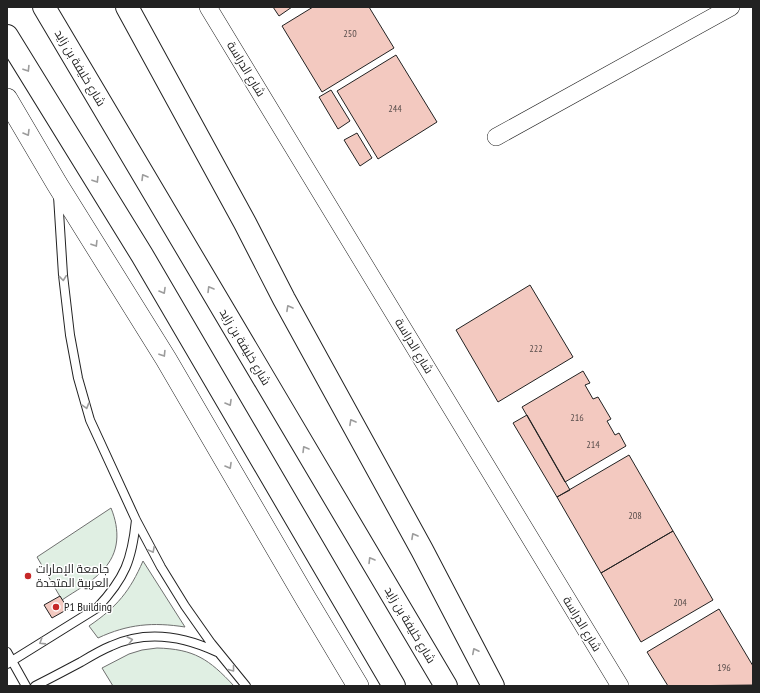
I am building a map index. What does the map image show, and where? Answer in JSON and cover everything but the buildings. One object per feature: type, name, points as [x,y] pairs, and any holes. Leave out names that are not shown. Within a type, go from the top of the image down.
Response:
[{"type":"highway","name":"شارع خليفة بن زايد","points":[[44,7],[446,686]]},
{"type":"highway","points":[[127,7],[242,216],[284,299],[422,550],[493,686]]},
{"type":"highway","points":[[7,36],[142,255],[394,686]]},
{"type":"street","name":"شارع الدراسة","points":[[208,7],[620,686]]},
{"type":"street","points":[[496,137],[732,7]]},
{"type":"street","points":[[7,99],[57,184],[166,359],[358,686]]},
{"type":"lane","points":[[57,184],[63,275],[70,334],[78,378],[90,420],[136,520],[161,567],[185,606],[219,653],[246,686]]},
{"type":"lane","points":[[10,662],[97,608],[107,597],[123,575],[128,563],[132,550],[136,520]]},
{"type":"lane","points":[[35,686],[111,646],[139,638],[154,636],[171,637],[203,645],[219,653]]},
{"type":"lane","points":[[7,652],[10,662],[26,686]]},
{"type":"green space","points":[[111,508],[117,533],[117,541],[112,557],[98,575],[62,600],[37,557]]},
{"type":"green space","points":[[143,561],[185,627],[173,625],[141,625],[109,633],[98,638],[89,626],[122,598],[128,590]]},
{"type":"green space","points":[[157,648],[191,653],[200,657],[217,669],[234,686],[113,686],[102,668],[129,654]]},
{"type":"place","name":"جامعة الإمارات العربية المتحدة","points":[[28,576]]},
{"type":"place","name":"P1 Building","points":[[56,607]]}]
